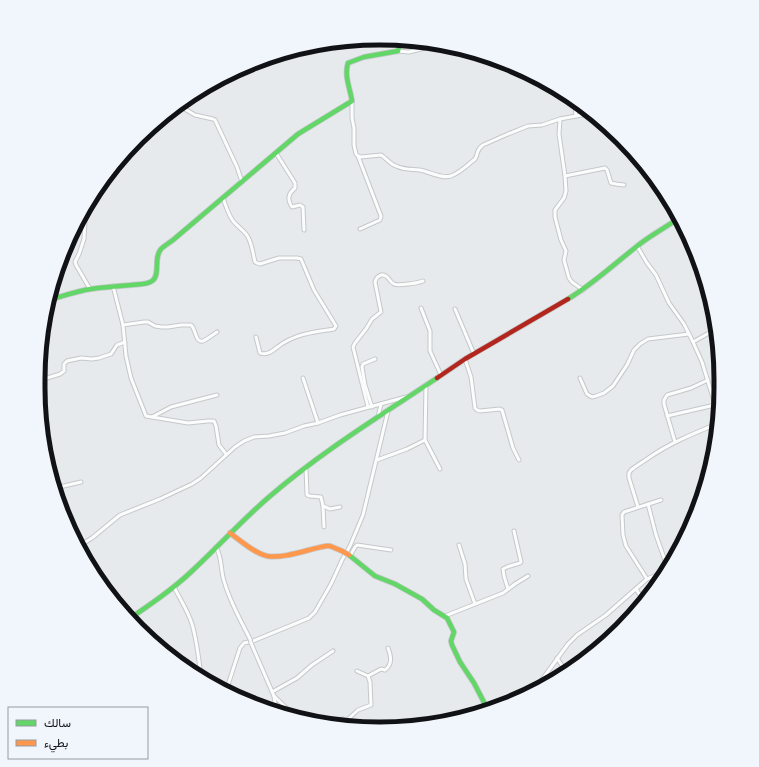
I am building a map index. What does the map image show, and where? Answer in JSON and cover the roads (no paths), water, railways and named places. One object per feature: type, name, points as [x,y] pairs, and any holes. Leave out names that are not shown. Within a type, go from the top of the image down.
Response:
[{"type":"street","points":[[398,51],[399,46]]},
{"type":"street","points":[[360,229],[380,220],[381,216],[356,154],[354,145],[352,101],[346,68],[348,63],[364,57],[398,51],[409,52],[424,48]]},
{"type":"street","points":[[55,298],[90,289],[145,284],[153,281],[156,276],[157,257],[160,250],[298,134],[352,101]]},
{"type":"street","points":[[184,108],[195,115],[215,120],[237,167],[242,182]]},
{"type":"street","points":[[575,108],[576,116]]},
{"type":"street","points":[[358,156],[364,157],[380,155],[394,166],[400,168],[448,176],[455,174],[475,159],[477,151],[483,145],[528,126],[542,125],[583,114]]},
{"type":"street","points":[[560,119],[559,134],[565,176],[565,195],[555,210],[555,217],[561,240],[566,251],[564,260],[569,278],[583,290]]},
{"type":"street","points":[[276,153],[294,184],[295,188],[289,195],[291,206],[303,206],[304,230]]},
{"type":"street","points":[[565,176],[605,168],[612,183],[624,185]]},
{"type":"street","points":[[223,198],[232,218],[249,239],[255,262],[260,264],[274,259],[301,259],[314,290],[336,326],[334,329],[311,332],[291,339],[264,354],[260,353],[256,337]]},
{"type":"street","points":[[135,615],[174,587],[254,510],[306,468],[378,417],[465,359],[583,290],[637,246],[674,221]]},
{"type":"street","points":[[85,222],[84,239],[75,262],[90,289]]},
{"type":"street","points":[[637,246],[646,263],[656,275],[669,303],[684,324],[693,342],[702,362],[713,399]]},
{"type":"street","points":[[370,407],[353,347],[372,319],[381,312],[375,280],[378,276],[383,275],[394,284],[412,284],[423,281]]},
{"type":"street","points":[[114,286],[123,325],[129,371],[133,385],[146,416],[188,423],[214,421],[219,445],[226,454]]},
{"type":"street","points":[[421,308],[430,331],[430,351],[441,375]]},
{"type":"street","points":[[456,309],[474,354]]},
{"type":"street","points":[[123,325],[144,322],[162,327],[191,325],[194,327],[197,338],[202,341],[206,340],[217,332]]},
{"type":"street","points":[[693,342],[710,332]]},
{"type":"street","points":[[580,378],[587,394],[592,397],[604,393],[613,386],[627,365],[634,350],[640,344],[650,339],[689,334]]},
{"type":"street","points":[[45,379],[60,374],[64,371],[64,364],[67,362],[81,358],[92,359],[106,356],[111,354],[117,345],[125,342]]},
{"type":"street","points":[[370,407],[362,367],[364,364],[375,359]]},
{"type":"street","points":[[465,359],[471,377],[476,409],[502,410],[513,448],[519,460]]},
{"type":"street","points":[[303,378],[318,423]]},
{"type":"street","points":[[675,442],[664,400],[667,395],[691,388],[708,380]]},
{"type":"street","points":[[426,385],[424,440],[440,469]]},
{"type":"street","points":[[152,417],[171,407],[217,395]]},
{"type":"street","points":[[84,543],[120,515],[192,484],[226,454],[240,443],[248,439],[277,434],[413,395]]},
{"type":"street","points":[[378,417],[381,404]]},
{"type":"street","points":[[667,416],[713,405]]},
{"type":"street","points":[[228,686],[240,648],[244,643],[253,641],[309,618],[315,612],[350,546],[363,515],[388,411]]},
{"type":"street","points":[[638,507],[629,478],[629,473],[655,452],[711,426]]},
{"type":"street","points":[[377,460],[407,449],[424,440]]},
{"type":"street","points":[[306,468],[307,495],[321,497],[324,527]]},
{"type":"street","points":[[60,487],[81,482]]},
{"type":"street","points":[[647,579],[626,546],[623,535],[622,517],[623,513],[661,500]]},
{"type":"street","points":[[648,504],[665,562]]},
{"type":"street","points":[[323,506],[330,509],[340,507]]},
{"type":"street","points":[[508,589],[503,569],[521,562],[514,532]]},
{"type":"street","points":[[230,533],[249,547],[267,556],[286,555],[330,546],[350,555],[375,576],[395,584],[422,599],[434,610],[445,616],[449,621],[453,629],[454,635],[451,643],[456,656],[485,705]]},
{"type":"street","points":[[350,555],[354,547],[357,545],[391,550]]},
{"type":"street","points":[[459,545],[465,564],[466,579],[475,604]]},
{"type":"street","points":[[216,547],[220,554],[222,574],[225,584],[235,610],[250,639],[273,694],[275,705]]},
{"type":"street","points":[[542,680],[557,658],[577,635],[606,614],[647,579],[657,575]]},
{"type":"street","points":[[445,616],[503,593],[528,576]]},
{"type":"street","points":[[174,587],[194,629],[200,670]]},
{"type":"street","points":[[636,589],[641,596]]},
{"type":"street","points":[[368,676],[381,669],[385,670],[388,668],[391,657],[388,648]]},
{"type":"street","points":[[273,694],[333,651]]},
{"type":"street","points":[[557,658],[563,667]]},
{"type":"street","points":[[349,720],[358,710],[371,705],[370,682],[368,676],[357,671]]},
{"type":"street","points":[[273,694],[288,710]]}]
